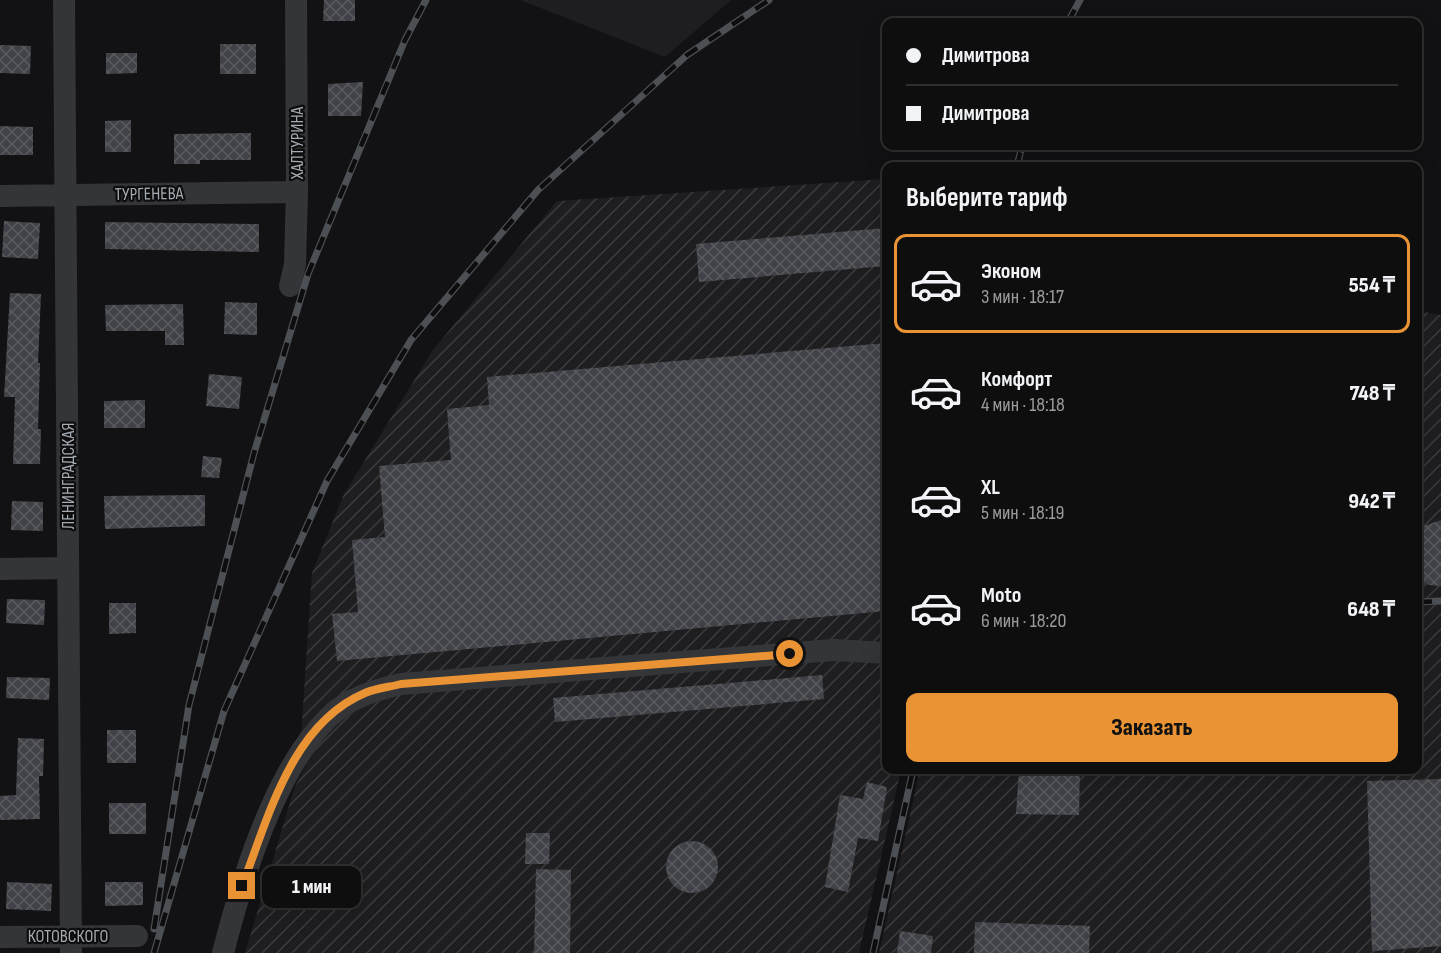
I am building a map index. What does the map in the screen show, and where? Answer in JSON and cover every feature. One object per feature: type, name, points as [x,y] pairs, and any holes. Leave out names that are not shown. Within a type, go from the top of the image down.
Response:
[{"type":"street","name":"ЛЕНИНГРАДСКАЯ","points":[[64,0],[71,944]]},
{"type":"street","name":"ХАЛТУРИНА","points":[[290,286],[295,264],[297,192],[296,0]]},
{"type":"street","name":"ТУРГЕНЕВА","points":[[0,195],[297,192]]},
{"type":"street","points":[[0,569],[68,568]]},
{"type":"street","points":[[223,953],[234,908],[282,781],[304,745],[329,716],[365,693],[401,684],[834,650],[882,653]]},
{"type":"street","name":"КОТОВСКОГО","points":[[0,937],[71,944],[137,936]]},
{"type":"shaded area","points":[[520,0],[731,0],[665,57]]},
{"type":"shaded area","points":[[882,179],[882,646],[398,677],[301,736],[312,573],[344,494],[433,350],[557,201]]},
{"type":"shaded area","points":[[1422,312],[1441,315],[1441,953],[879,953],[919,774],[1422,774]]},
{"type":"shaded area","points":[[834,657],[882,660],[882,774],[900,774],[859,953],[245,953],[294,789],[313,751],[338,722],[368,704],[402,692]]},
{"type":"building","points":[[324,0],[355,0],[355,21],[323,21]]},
{"type":"building","points":[[220,44],[256,44],[256,74],[220,74]]},
{"type":"building","points":[[0,45],[31,46],[30,74],[0,73]]},
{"type":"building","points":[[106,53],[137,53],[137,73],[106,74]]},
{"type":"building","points":[[363,82],[361,116],[328,116],[328,84]]},
{"type":"building","points":[[131,120],[131,152],[105,152],[105,121]]},
{"type":"building","points":[[0,126],[33,127],[33,155],[0,155]]},
{"type":"building","points":[[251,133],[251,160],[200,160],[200,164],[174,164],[174,134]]},
{"type":"building","points":[[4,221],[40,223],[38,259],[2,257]]},
{"type":"building","points":[[105,222],[259,224],[259,252],[105,249]]},
{"type":"building","points":[[882,228],[882,266],[699,282],[696,244]]},
{"type":"building","points":[[10,293],[41,294],[38,363],[40,363],[38,429],[41,429],[40,464],[13,464],[15,397],[4,397]]},
{"type":"building","points":[[225,302],[257,303],[257,335],[224,334]]},
{"type":"building","points":[[183,304],[184,345],[165,345],[165,331],[106,331],[105,305]]},
{"type":"building","points":[[882,343],[882,611],[337,661],[332,614],[358,612],[352,540],[385,537],[379,466],[451,460],[447,409],[489,405],[487,377]]},
{"type":"building","points":[[209,374],[242,377],[239,409],[206,406]]},
{"type":"building","points":[[145,400],[145,428],[104,428],[104,401]]},
{"type":"building","points":[[203,456],[222,458],[219,478],[201,477]]},
{"type":"building","points":[[205,495],[205,526],[105,529],[104,496]]},
{"type":"building","points":[[12,501],[43,502],[43,531],[11,530]]},
{"type":"building","points":[[1441,520],[1441,586],[1422,582],[1422,527]]},
{"type":"building","points":[[7,599],[45,600],[44,625],[6,623]]},
{"type":"building","points":[[109,603],[136,603],[136,633],[109,634]]},
{"type":"building","points":[[822,675],[824,699],[555,722],[553,698]]},
{"type":"building","points":[[7,677],[50,678],[49,700],[6,698]]},
{"type":"building","points":[[107,730],[136,730],[136,763],[107,763]]},
{"type":"building","points":[[18,738],[44,739],[43,776],[39,776],[40,819],[0,820],[0,796],[16,795]]},
{"type":"building","points":[[1019,774],[1080,774],[1079,815],[1016,814]]},
{"type":"building","points":[[1441,779],[1441,946],[1372,951],[1367,781]]},
{"type":"building","points":[[867,782],[887,787],[878,841],[858,838],[848,892],[825,887],[840,795],[863,799]]},
{"type":"building","points":[[109,803],[146,803],[146,834],[109,834]]},
{"type":"building","points":[[526,833],[550,833],[549,864],[525,864]]},
{"type":"building","points":[[692,841],[702,843],[710,849],[716,857],[718,867],[716,877],[710,885],[702,891],[692,893],[682,891],[674,885],[668,877],[666,867],[668,857],[674,849],[682,843]]},
{"type":"building","points":[[536,869],[571,870],[570,953],[534,953]]},
{"type":"building","points":[[7,882],[52,884],[51,911],[6,909]]},
{"type":"building","points":[[105,882],[143,882],[143,905],[105,906]]},
{"type":"building","points":[[975,922],[1090,926],[1089,953],[974,953]]},
{"type":"building","points":[[900,931],[933,936],[931,953],[897,953]]},
{"type":"railway","points":[[154,929],[189,705],[254,453],[308,274],[405,40],[426,0]]},
{"type":"railway","points":[[154,953],[224,711],[327,481],[411,340],[538,190],[687,55],[769,0]]},
{"type":"railway","points":[[1070,18],[1080,0]]},
{"type":"railway","points":[[1018,162],[1021,150]]},
{"type":"railway","points":[[1422,602],[1441,601]]},
{"type":"railway","points":[[873,953],[912,774]]},
{"type":"route","points":[[242,886],[282,781],[304,745],[329,716],[365,693],[401,684],[790,654]]}]
